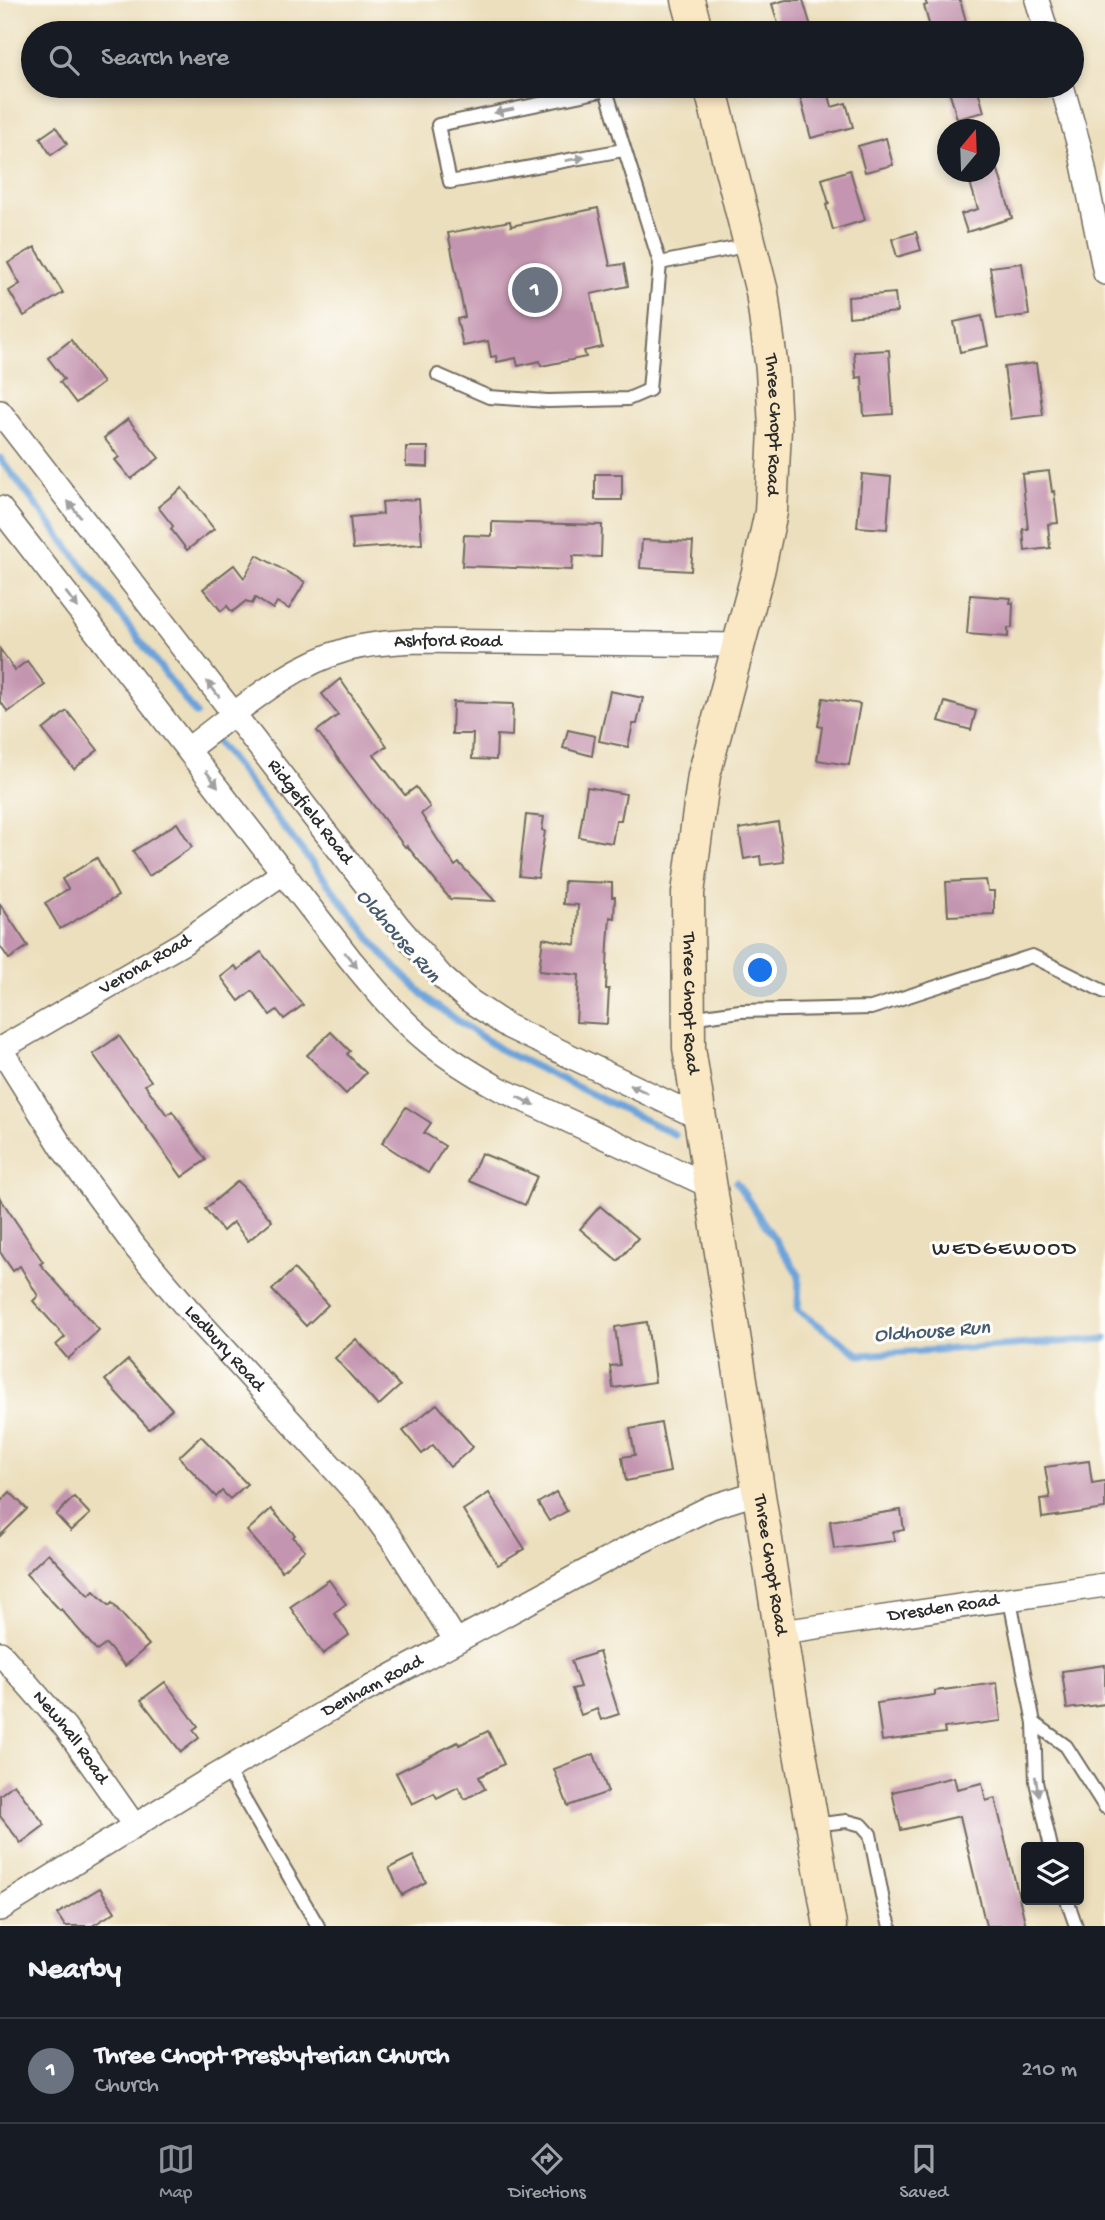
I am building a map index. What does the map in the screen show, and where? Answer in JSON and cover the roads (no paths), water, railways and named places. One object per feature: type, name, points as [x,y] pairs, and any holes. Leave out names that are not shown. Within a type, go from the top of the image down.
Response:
[{"type":"main road","points":[[688,0],[694,21]]},
{"type":"main road","name":"Three Chopt Road","points":[[713,98],[762,292],[772,370],[775,429],[771,512],[704,775],[700,800],[688,893],[689,1048],[830,1926]]},
{"type":"street","points":[[1037,0],[1043,21]]},
{"type":"street","points":[[1065,98],[1098,199],[1105,273]]},
{"type":"street","name":"Ridgefield Road","points":[[0,412],[398,926],[442,976],[467,999],[509,1027],[700,1118]]},
{"type":"street","points":[[0,508],[350,959],[383,998],[427,1041],[474,1074],[500,1088],[712,1187]]},
{"type":"street","name":"Ashford Road","points":[[188,749],[279,681],[310,664],[349,649],[414,640],[739,645]]},
{"type":"street","name":"Verona Road","points":[[0,1049],[183,943],[284,872]]},
{"type":"street","name":"Ledbury Road","points":[[0,1049],[65,1152],[136,1248],[187,1308],[366,1504],[398,1548],[456,1641]]},
{"type":"street","name":"Denham Road","points":[[0,1909],[134,1825],[327,1711],[638,1543],[711,1507],[759,1492]]},
{"type":"street","name":"Dresden Road","points":[[782,1632],[1105,1585]]},
{"type":"street","name":"Newhall Road","points":[[0,1653],[65,1727],[134,1825]]},
{"type":"lane","points":[[568,98],[438,125],[450,182],[623,150]]},
{"type":"lane","points":[[438,375],[489,397],[548,401],[628,400],[649,390],[660,263],[608,98]]},
{"type":"lane","points":[[660,263],[750,245]]},
{"type":"lane","points":[[689,1018],[740,1011],[871,1007],[1032,956],[1105,992]]},
{"type":"lane","points":[[1010,1600],[1034,1723],[1036,1782],[1050,1842]]},
{"type":"lane","points":[[1034,1723],[1066,1746],[1105,1807]]},
{"type":"lane","points":[[226,1770],[318,1926]]},
{"type":"lane","points":[[813,1825],[846,1821],[862,1825],[870,1834],[890,1926]]},
{"type":"lane","points":[[1069,1905],[1076,1926]]},
{"type":"waterway","name":"Oldhouse Run","points":[[0,458],[196,714]]},
{"type":"waterway","name":"Oldhouse Run","points":[[217,742],[387,959],[433,1004],[501,1050],[674,1134]]},
{"type":"waterway","name":"Oldhouse Run","points":[[736,1182],[799,1275],[798,1310],[860,1355],[1105,1339]]},
{"type":"place","name":"Three Chopt Presbyterian Church","points":[[535,290]]},
{"type":"district","name":"WEDGEWOOD","points":[[1005,1250]]}]
